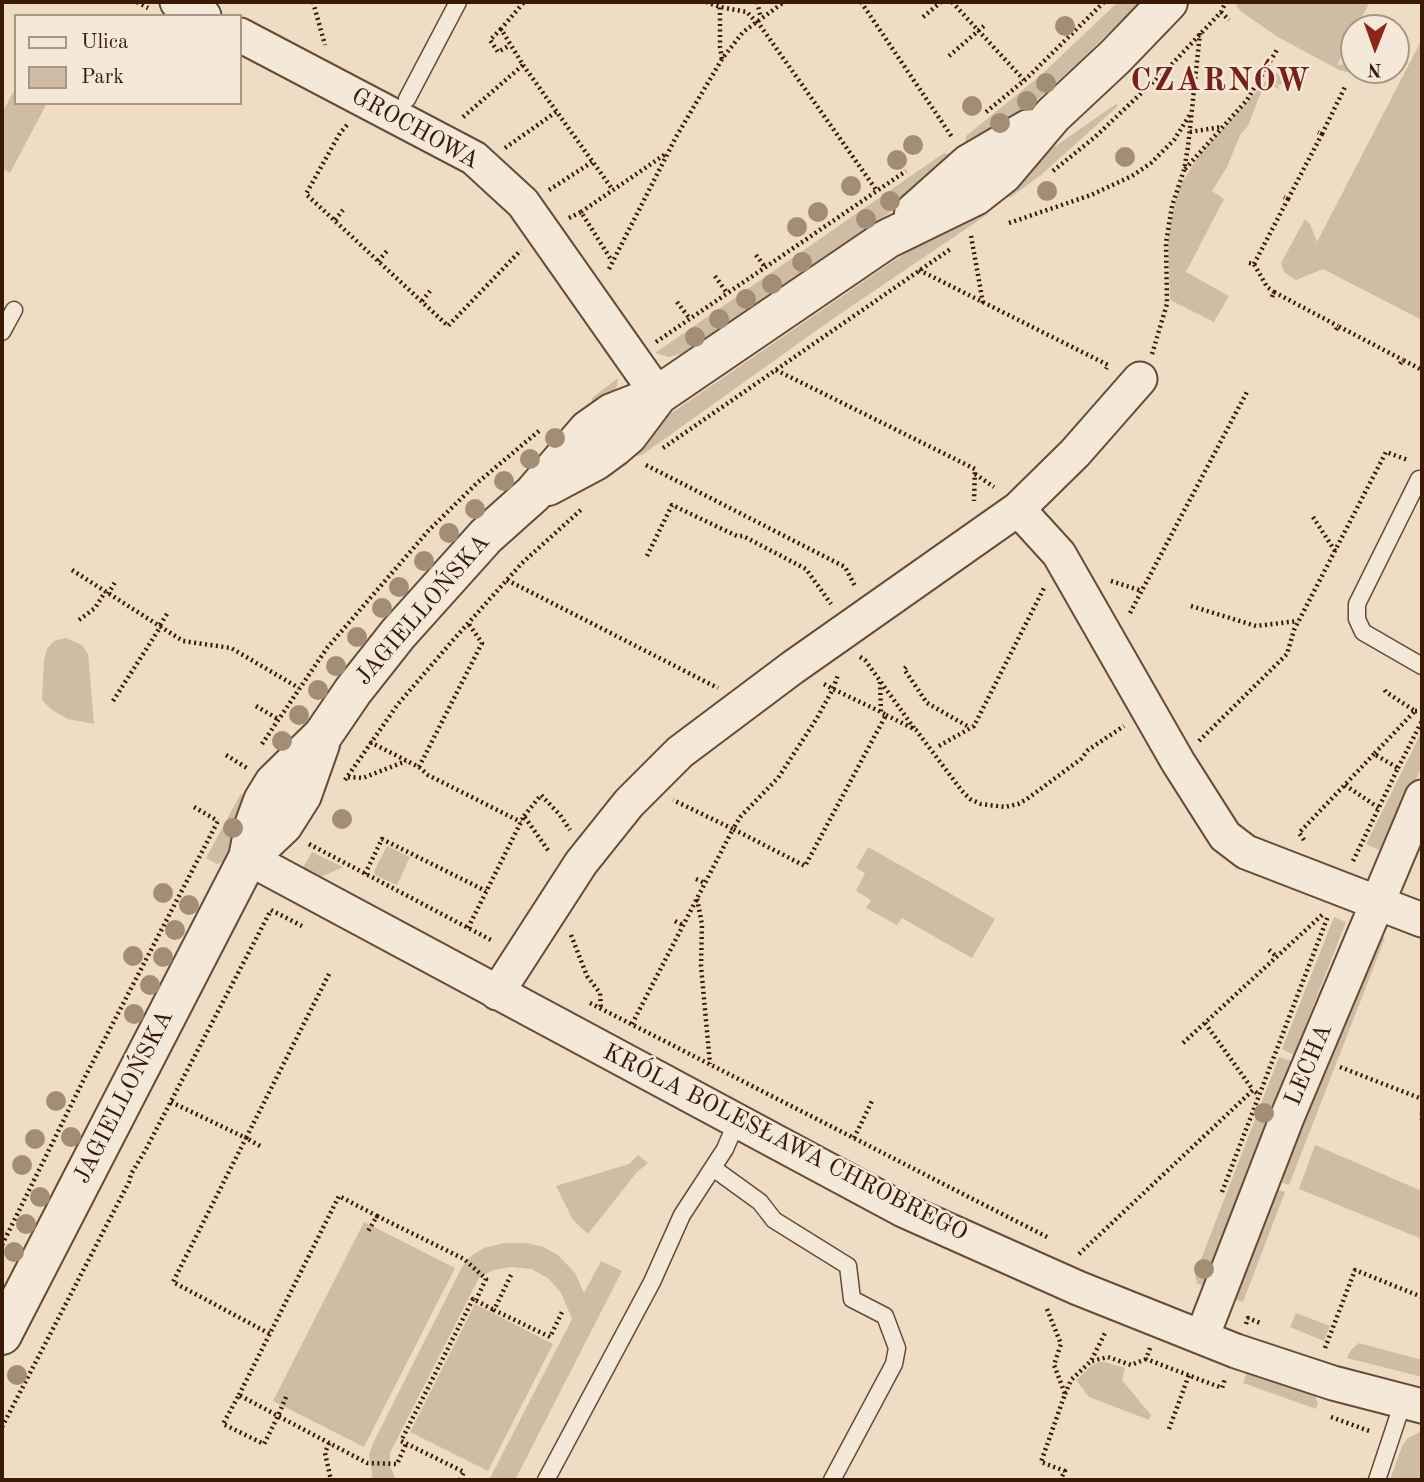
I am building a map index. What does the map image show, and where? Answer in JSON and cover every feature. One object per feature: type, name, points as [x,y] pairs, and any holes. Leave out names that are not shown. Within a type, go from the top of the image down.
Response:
[{"type":"street","points":[[177,2],[200,14]]},
{"type":"street","name":"JAGIELLOŃSKA","points":[[2,1335],[248,858],[257,815],[267,795],[274,783],[323,735],[353,691],[398,634],[486,536],[533,494],[576,442],[595,424],[612,413],[658,396],[887,239],[969,164],[1052,115],[1115,57],[1168,2]]},
{"type":"street","name":"GROCHOWA","points":[[242,36],[474,158],[523,203],[658,396]]},
{"type":"street","points":[[497,993],[581,863],[629,803],[680,752],[792,668],[849,641],[978,536],[1018,509],[1075,453],[1140,379]]},
{"type":"street","points":[[1018,509],[1059,554],[1218,828],[1246,852],[1422,920]]},
{"type":"street","name":"LECHA","points":[[1202,1337],[1288,1115],[1422,797]]},
{"type":"street","name":"KRÓLA BOLESŁAWA CHROBREGO","points":[[248,858],[903,1210],[1079,1288],[1202,1337],[1333,1383],[1413,1404]]},
{"type":"lane","points":[[407,99],[458,2]]},
{"type":"lane","points":[[2,332],[14,310]]},
{"type":"lane","points":[[1419,479],[1357,604],[1357,619],[1363,632],[1422,667]]},
{"type":"lane","points":[[546,1480],[652,1282],[682,1215],[713,1168],[737,1121]]},
{"type":"lane","points":[[713,1168],[760,1202],[774,1220],[848,1266],[852,1299],[885,1316],[897,1348],[894,1364],[832,1480]]},
{"type":"lane","points":[[1377,1480],[1413,1404]]},
{"type":"path","points":[[313,2],[326,46]]},
{"type":"path","points":[[510,45],[498,52],[490,40],[524,2]]},
{"type":"path","points":[[706,2],[747,12],[758,20],[877,191]]},
{"type":"path","points":[[757,2],[758,20]]},
{"type":"path","points":[[607,272],[667,153],[722,59],[743,32],[785,2]]},
{"type":"path","points":[[861,2],[953,139],[963,131]]},
{"type":"path","points":[[923,17],[941,2]]},
{"type":"path","points":[[952,2],[1024,80]]},
{"type":"path","points":[[984,114],[1024,80],[1104,2]]},
{"type":"path","points":[[1044,178],[1096,136],[1172,64],[1221,12],[1226,2]]},
{"type":"path","points":[[720,5],[722,59]]},
{"type":"path","points":[[1221,12],[1229,20]]},
{"type":"path","points":[[949,56],[985,25]]},
{"type":"path","points":[[501,29],[523,65],[613,190]]},
{"type":"path","points":[[1140,379],[1147,372],[1167,304],[1166,243],[1172,206],[1184,170],[1190,132],[1199,33]]},
{"type":"path","points":[[1184,170],[1247,100],[1278,48]]},
{"type":"path","points":[[455,125],[523,65]]},
{"type":"path","points":[[1345,87],[1252,264],[1273,295],[1422,370]]},
{"type":"path","points":[[498,153],[556,112]]},
{"type":"path","points":[[1009,223],[1091,195],[1132,176],[1152,163],[1174,140],[1191,113]]},
{"type":"path","points":[[352,122],[340,133],[306,194],[449,326],[523,248]]},
{"type":"path","points":[[1190,132],[1222,127]]},
{"type":"path","points":[[581,212],[667,153]]},
{"type":"path","points":[[541,196],[592,162]]},
{"type":"path","points":[[648,347],[909,169]]},
{"type":"path","points":[[335,220],[343,210]]},
{"type":"path","points":[[859,593],[845,567],[642,463],[979,229]]},
{"type":"path","points":[[971,235],[983,303]]},
{"type":"path","points":[[378,261],[387,251]]},
{"type":"path","points":[[756,255],[765,267]]},
{"type":"path","points":[[919,270],[1108,365],[1101,375]]},
{"type":"path","points":[[715,276],[727,293]]},
{"type":"path","points":[[422,301],[430,292]]},
{"type":"path","points":[[677,302],[690,319]]},
{"type":"path","points":[[775,369],[975,470],[976,519],[971,522],[978,536]]},
{"type":"path","points":[[1129,614],[1248,390]]},
{"type":"path","points":[[1178,762],[1287,654],[1299,621],[1386,452],[1412,462]]},
{"type":"path","points":[[341,787],[398,704],[468,623],[522,563],[591,502]]},
{"type":"path","points":[[647,556],[672,505],[737,536],[743,536],[806,569],[849,641],[961,792],[981,804],[1005,807],[1018,804],[1082,759],[1088,750],[1127,724]]},
{"type":"path","points":[[1313,517],[1335,551]]},
{"type":"path","points":[[72,570],[183,641],[231,648],[299,688]]},
{"type":"path","points":[[939,746],[974,726],[1049,577]]},
{"type":"path","points":[[507,580],[724,691]]},
{"type":"path","points":[[79,620],[95,608],[116,582]]},
{"type":"path","points":[[1191,606],[1256,626],[1299,621]]},
{"type":"path","points":[[113,701],[167,614]]},
{"type":"path","points":[[419,767],[482,643],[468,623]]},
{"type":"path","points":[[632,1024],[733,829],[741,816],[778,778],[833,689],[840,663]]},
{"type":"path","points":[[906,667],[904,669],[927,703],[969,727]]},
{"type":"path","points":[[792,668],[915,729]]},
{"type":"path","points":[[646,786],[805,866],[867,750],[883,713],[880,681]]},
{"type":"path","points":[[1384,688],[1415,711]]},
{"type":"path","points":[[256,706],[278,719]]},
{"type":"path","points":[[1311,848],[1299,833],[1415,711],[1422,710]]},
{"type":"path","points":[[1352,861],[1422,721]]},
{"type":"path","points":[[370,742],[521,822]]},
{"type":"path","points":[[859,744],[867,750]]},
{"type":"path","points":[[1374,754],[1398,768]]},
{"type":"path","points":[[226,755],[247,768]]},
{"type":"path","points":[[347,777],[363,778],[407,761]]},
{"type":"path","points":[[838,784],[846,789]]},
{"type":"path","points":[[1345,785],[1379,808]]},
{"type":"path","points":[[194,807],[218,821]]},
{"type":"path","points":[[468,928],[524,816],[547,845],[554,860]]},
{"type":"path","points":[[815,828],[823,832]]},
{"type":"path","points":[[302,853],[313,834]]},
{"type":"path","points":[[365,874],[382,839],[486,891]]},
{"type":"path","points":[[307,844],[521,955]]},
{"type":"path","points":[[696,878],[705,883]]},
{"type":"path","points":[[561,893],[569,930],[587,976],[600,993],[601,1008]]},
{"type":"path","points":[[697,899],[702,924],[701,966],[710,1065]]},
{"type":"path","points":[[2,1427],[131,1174],[275,902]]},
{"type":"path","points":[[1183,1043],[1205,1020],[1332,907],[1255,1092],[1219,1198]]},
{"type":"path","points":[[675,920],[683,925]]},
{"type":"path","points":[[1269,950],[1277,957]]},
{"type":"path","points":[[653,962],[662,967]]},
{"type":"path","points":[[270,1334],[173,1282],[330,972]]},
{"type":"path","points":[[1236,985],[1241,989]]},
{"type":"path","points":[[579,998],[1055,1241]]},
{"type":"path","points":[[1205,1020],[1255,1092]]},
{"type":"path","points":[[1344,1069],[1422,1099]]},
{"type":"path","points":[[1079,1254],[1255,1092]]},
{"type":"path","points":[[854,1139],[873,1099]]},
{"type":"path","points":[[171,1102],[260,1146]]},
{"type":"path","points":[[1422,1112],[1422,1123]]},
{"type":"path","points":[[286,1397],[264,1444],[223,1424],[340,1196],[464,1259],[486,1279],[476,1300],[473,1299],[401,1441],[464,1472],[460,1480]]},
{"type":"path","points":[[367,1233],[377,1216]]},
{"type":"path","points":[[1067,1247],[1091,1259]]},
{"type":"path","points":[[1325,1349],[1355,1270],[1422,1297]]},
{"type":"path","points":[[494,1310],[511,1275]]},
{"type":"path","points":[[476,1300],[550,1337],[562,1310]]},
{"type":"path","points":[[1045,1305],[1061,1344],[1054,1365],[1065,1394]]},
{"type":"path","points":[[1060,1480],[1065,1471],[1041,1461],[1071,1380],[1091,1361],[1106,1332]]},
{"type":"path","points":[[1091,1361],[1108,1357],[1131,1364],[1146,1359]]},
{"type":"path","points":[[1169,1429],[1189,1375]]},
{"type":"path","points":[[239,1395],[367,1463],[397,1464],[406,1444]]},
{"type":"path","points":[[329,1443],[325,1453],[331,1480]]},
{"type":"green space","points":[[1118,2],[1140,2],[1038,99],[987,139],[965,146],[966,136],[1040,76]]},
{"type":"green space","points":[[1239,2],[1370,2],[1364,14],[1340,14],[1340,59],[1337,65],[1340,65],[1340,70],[1278,37],[1236,6]]},
{"type":"green space","points":[[1422,39],[1422,320],[1323,269],[1296,280],[1284,272],[1281,263],[1305,219],[1310,224],[1317,242],[1399,84],[1410,84],[1410,62]]},
{"type":"green space","points":[[1274,72],[1284,78],[1281,85],[1276,84],[1280,89],[1266,84],[1259,97],[1248,126],[1240,135],[1227,167],[1212,191],[1224,199],[1186,272],[1229,296],[1214,322],[1170,300],[1168,240],[1173,211],[1180,186],[1199,155]]},
{"type":"green space","points":[[14,91],[14,105],[46,105],[10,173],[2,168],[2,113]]},
{"type":"green space","points":[[1116,104],[1118,106],[1041,175],[1011,197],[1003,197],[1041,156]]},
{"type":"green space","points":[[944,153],[950,154],[952,158],[932,183],[849,241],[684,353],[669,357],[655,353]]},
{"type":"green space","points":[[989,209],[988,214],[834,318],[642,455],[634,456],[627,450],[670,414],[961,215]]},
{"type":"green space","points":[[618,378],[615,397],[591,405],[592,398]]},
{"type":"green space","points":[[66,638],[82,645],[88,654],[94,724],[68,719],[52,710],[42,700],[47,649],[54,641]]},
{"type":"green space","points":[[1422,731],[1422,767],[1381,851],[1366,844]]},
{"type":"green space","points":[[240,795],[253,798],[254,802],[224,862],[217,864],[206,858]]},
{"type":"green space","points":[[387,846],[410,857],[397,885],[375,875],[374,871]]},
{"type":"green space","points":[[868,847],[995,919],[972,958],[902,918],[897,925],[866,908],[871,900],[856,891],[865,873],[856,868]]},
{"type":"green space","points":[[312,852],[343,867],[317,879],[302,869]]},
{"type":"green space","points":[[1334,917],[1346,922],[1294,1055],[1282,1049]]},
{"type":"green space","points":[[1374,934],[1385,938],[1289,1185],[1275,1180]]},
{"type":"green space","points":[[1279,1057],[1292,1061],[1204,1287],[1197,1283],[1195,1275]]},
{"type":"green space","points":[[1315,1145],[1422,1191],[1422,1239],[1299,1189]]},
{"type":"green space","points":[[638,1155],[648,1163],[637,1172],[588,1234],[573,1220],[556,1186],[629,1164]]},
{"type":"green space","points":[[1273,1188],[1285,1192],[1243,1302],[1231,1298]]},
{"type":"green space","points":[[364,1222],[455,1268],[364,1447],[273,1401]]},
{"type":"green space","points":[[504,1243],[526,1243],[543,1247],[558,1255],[575,1273],[584,1293],[601,1261],[622,1271],[515,1480],[489,1480],[572,1319],[561,1293],[548,1278],[531,1269],[511,1267],[493,1270],[479,1278],[390,1453],[390,1466],[396,1480],[373,1480],[369,1455],[373,1443],[462,1267],[472,1255],[484,1248]]},
{"type":"green space","points":[[475,1304],[553,1344],[488,1471],[410,1432]]},
{"type":"green space","points":[[1296,1313],[1330,1326],[1324,1341],[1290,1327]]},
{"type":"green space","points":[[1359,1343],[1422,1360],[1422,1377],[1347,1358]]},
{"type":"green space","points":[[1099,1362],[1125,1368],[1122,1380],[1151,1415],[1149,1420],[1089,1397],[1076,1380]]},
{"type":"green space","points":[[1247,1371],[1315,1396],[1318,1403],[1316,1409],[1243,1383]]},
{"type":"green space","points":[[1422,1431],[1422,1480],[1390,1480],[1402,1446],[1408,1438]]},
{"type":"district","name":"CZARNÓW","points":[[1221,82]]}]
